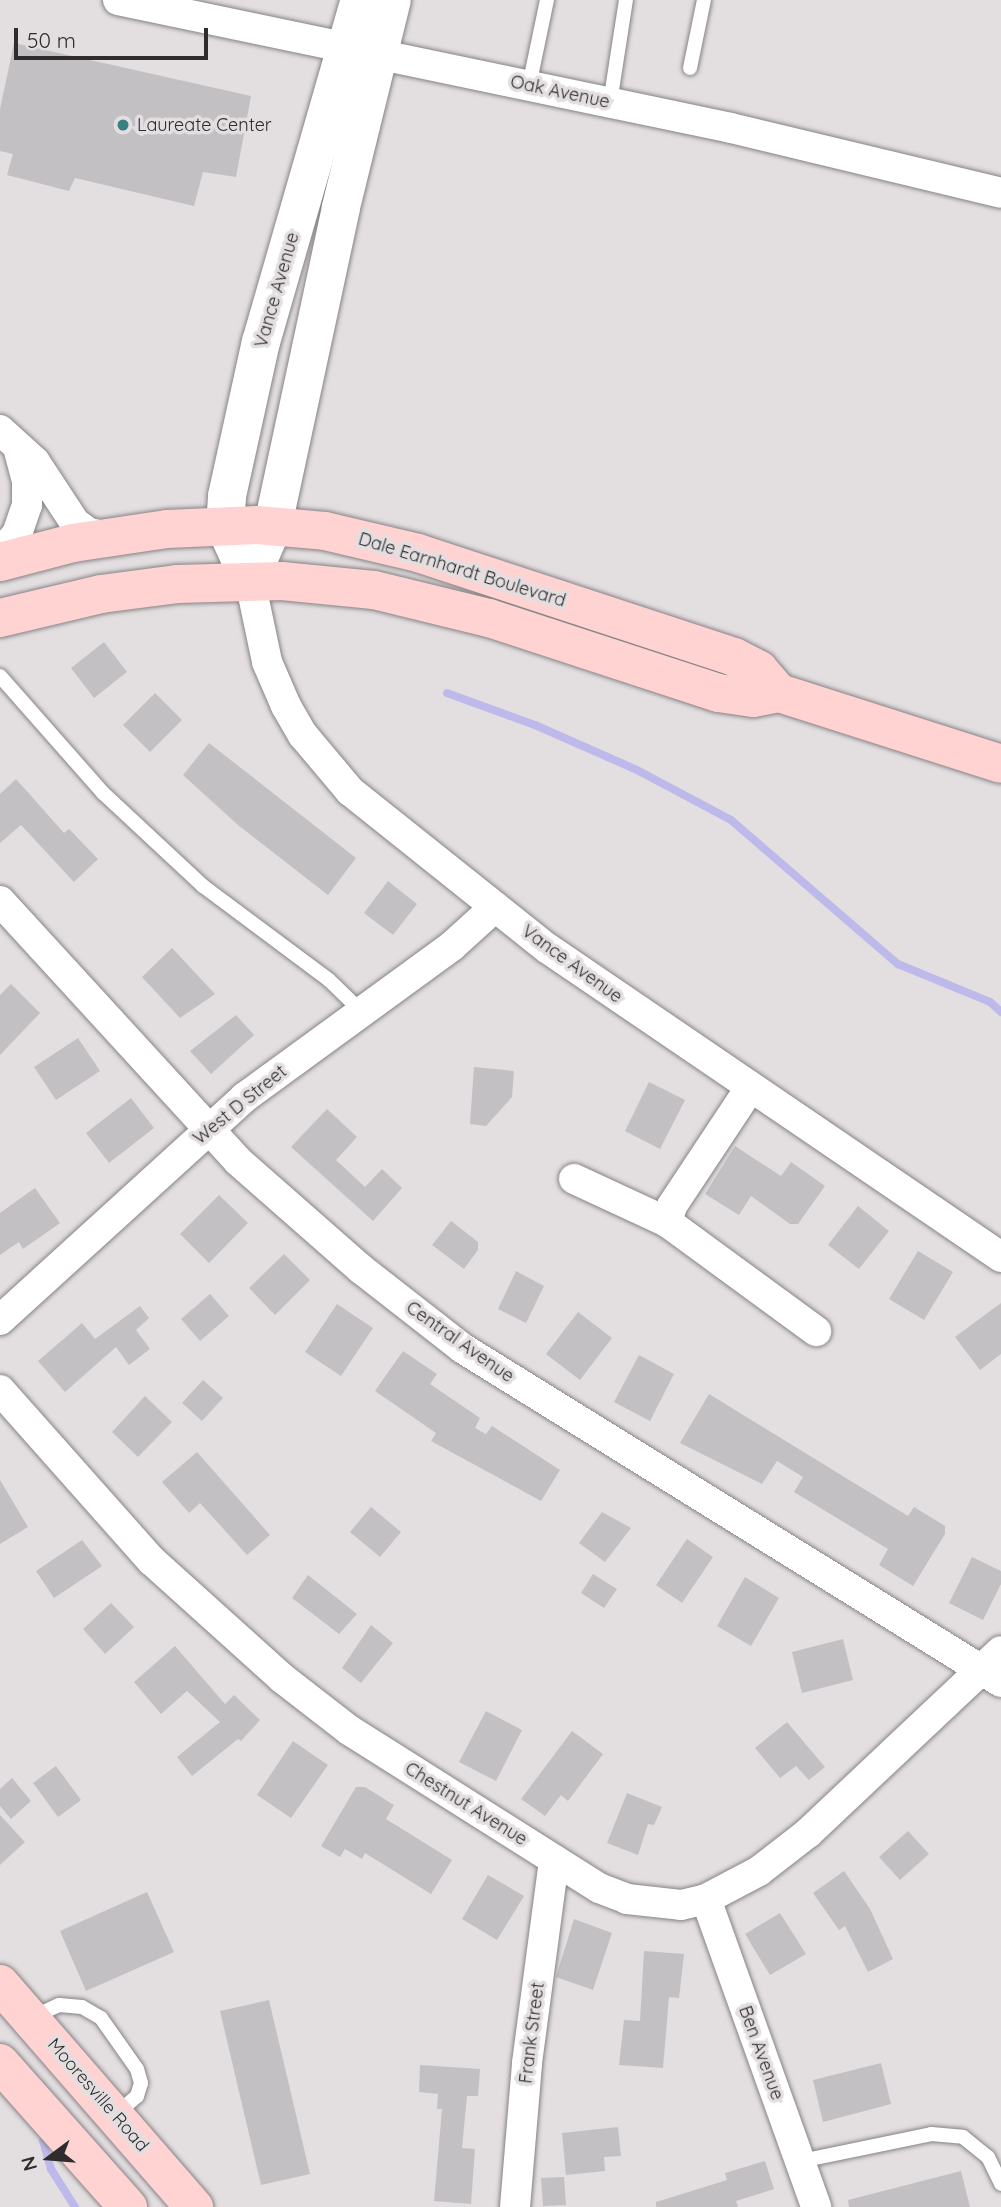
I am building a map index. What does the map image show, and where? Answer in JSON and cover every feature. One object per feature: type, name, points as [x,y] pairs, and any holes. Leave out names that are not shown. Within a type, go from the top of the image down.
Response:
[{"type":"main road","name":"Dale Earnhardt Boulevard","points":[[0,562],[111,537],[225,526],[273,525],[325,531],[407,550],[734,657],[758,670],[779,693]]},
{"type":"main road","name":"Dale Earnhardt Boulevard","points":[[0,618],[120,590],[250,581],[327,584],[421,600],[718,693],[753,698],[779,693],[1001,764]]},
{"type":"main road","name":"Mooresville Road","points":[[0,1984],[116,2114],[194,2207]]},
{"type":"main road","points":[[0,2063],[128,2207]]},
{"type":"street","name":"Oak Avenue","points":[[118,0],[175,6],[363,52],[610,103],[1001,193]]},
{"type":"street","name":"Vance Avenue","points":[[250,581],[273,525],[341,207],[363,52],[360,0]]},
{"type":"street","name":"Vance Avenue","points":[[392,0],[363,52],[261,342],[225,526],[250,581],[267,662],[303,735],[350,792],[495,907],[750,1088],[927,1203],[1001,1257]]},
{"type":"street","points":[[10,441],[35,462],[75,523],[89,533],[111,537]]},
{"type":"street","points":[[0,554],[17,534],[27,505],[27,481],[10,441]]},
{"type":"street","name":"Central Avenue","points":[[0,901],[208,1129],[361,1269],[462,1348],[995,1668]]},
{"type":"street","name":"West D Street","points":[[0,1320],[208,1129],[452,946],[495,907]]},
{"type":"street","points":[[667,1222],[673,1206],[750,1088]]},
{"type":"street","points":[[574,1179],[667,1222],[816,1331]]},
{"type":"street","name":"Chestnut Avenue","points":[[0,1390],[152,1561],[282,1678],[349,1730],[554,1860],[627,1899],[681,1905],[706,1899],[759,1871],[808,1833],[995,1668]]},
{"type":"street","name":"Frank Street","points":[[515,2207],[527,2063],[554,1860]]},
{"type":"street","name":"Ben Avenue","points":[[706,1899],[816,2207]]},
{"type":"lane","points":[[529,86],[547,0]]},
{"type":"lane","points":[[610,103],[626,0]]},
{"type":"lane","points":[[690,68],[704,0]]},
{"type":"lane","points":[[0,676],[103,793],[163,849],[214,895],[329,980],[362,1012]]},
{"type":"lane","points":[[30,2018],[59,2005],[82,2007],[101,2018],[137,2069],[141,2083],[137,2095],[116,2114]]},
{"type":"lane","points":[[800,2161],[931,2134],[963,2137],[988,2157],[1001,2184]]},
{"type":"building","name":"Laureate Center","points":[[14,43],[251,96],[236,177],[203,172],[194,206],[75,178],[69,191],[7,175],[13,154],[0,151],[0,109]]},
{"type":"building","points":[[104,642],[127,672],[94,698],[71,668]]},
{"type":"building","points":[[155,693],[182,720],[150,752],[123,725]]},
{"type":"building","points":[[209,743],[356,858],[328,895],[238,825],[183,775]]},
{"type":"building","points":[[16,779],[64,833],[69,829],[98,859],[74,882],[21,825],[0,843],[0,794]]},
{"type":"building","points":[[388,881],[417,904],[393,935],[364,913]]},
{"type":"building","points":[[172,948],[215,994],[180,1018],[142,977]]},
{"type":"building","points":[[11,984],[40,1013],[0,1055],[0,995]]},
{"type":"building","points":[[236,1015],[254,1035],[211,1074],[190,1051]]},
{"type":"building","points":[[78,1038],[100,1071],[56,1100],[34,1067]]},
{"type":"building","points":[[474,1067],[514,1071],[512,1097],[486,1126],[470,1124]]},
{"type":"building","points":[[649,1082],[685,1100],[660,1149],[625,1131]]},
{"type":"building","points":[[131,1098],[154,1128],[109,1163],[86,1133]]},
{"type":"building","points":[[327,1109],[357,1137],[336,1160],[365,1187],[382,1169],[402,1188],[373,1221],[291,1147]]},
{"type":"building","points":[[735,1146],[781,1176],[791,1162],[825,1186],[798,1224],[790,1224],[751,1196],[739,1215],[705,1194]]},
{"type":"building","points":[[35,1188],[60,1223],[23,1249],[19,1242],[0,1255],[0,1213]]},
{"type":"building","points":[[219,1195],[248,1223],[209,1263],[180,1234]]},
{"type":"building","points":[[858,1206],[889,1231],[859,1269],[828,1245]]},
{"type":"building","points":[[451,1221],[478,1242],[478,1250],[464,1269],[432,1245]]},
{"type":"building","points":[[918,1251],[953,1272],[924,1320],[889,1299]]},
{"type":"building","points":[[284,1254],[310,1280],[275,1315],[249,1288]]},
{"type":"building","points":[[516,1271],[544,1286],[526,1323],[498,1309]]},
{"type":"building","points":[[210,1294],[229,1316],[200,1341],[181,1319]]},
{"type":"building","points":[[1001,1303],[1001,1354],[980,1370],[955,1337]]},
{"type":"building","points":[[337,1304],[373,1328],[341,1376],[305,1352]]},
{"type":"building","points":[[140,1306],[149,1318],[136,1330],[150,1349],[129,1365],[116,1347],[65,1392],[38,1361],[82,1323],[95,1339]]},
{"type":"building","points":[[578,1312],[612,1338],[580,1380],[546,1354]]},
{"type":"building","points":[[403,1351],[437,1374],[430,1384],[480,1418],[475,1428],[486,1434],[492,1426],[560,1470],[541,1501],[431,1441],[436,1433],[375,1391]]},
{"type":"building","points":[[639,1355],[674,1374],[650,1421],[614,1402]]},
{"type":"building","points":[[203,1380],[223,1398],[202,1421],[182,1403]]},
{"type":"building","points":[[709,1394],[908,1516],[914,1507],[945,1526],[945,1534],[913,1586],[879,1565],[888,1549],[794,1492],[803,1477],[777,1461],[762,1484],[680,1443]]},
{"type":"building","points":[[145,1396],[172,1422],[138,1457],[112,1432]]},
{"type":"building","points":[[197,1452],[270,1535],[247,1555],[200,1503],[189,1513],[162,1482]]},
{"type":"building","points":[[0,1480],[28,1527],[0,1544]]},
{"type":"building","points":[[371,1507],[401,1532],[380,1557],[350,1532]]},
{"type":"building","points":[[602,1512],[631,1528],[605,1562],[579,1543]]},
{"type":"building","points":[[687,1539],[713,1557],[682,1603],[656,1585]]},
{"type":"building","points":[[82,1540],[102,1566],[54,1598],[36,1571]]},
{"type":"building","points":[[972,1557],[1001,1571],[1001,1584],[983,1620],[949,1603]]},
{"type":"building","points":[[593,1574],[617,1589],[604,1608],[581,1593]]},
{"type":"building","points":[[308,1575],[357,1614],[339,1634],[292,1598]]},
{"type":"building","points":[[745,1577],[779,1598],[751,1646],[717,1626]]},
{"type":"building","points":[[111,1603],[134,1627],[105,1654],[83,1629]]},
{"type":"building","points":[[371,1625],[393,1643],[361,1683],[342,1668]]},
{"type":"building","points":[[843,1639],[853,1680],[802,1693],[792,1652]]},
{"type":"building","points":[[175,1646],[225,1704],[234,1695],[260,1720],[241,1741],[238,1739],[192,1776],[177,1757],[220,1722],[187,1691],[161,1714],[134,1682]]},
{"type":"building","points":[[486,1711],[522,1730],[496,1781],[459,1762]]},
{"type":"building","points":[[787,1722],[825,1767],[809,1780],[796,1766],[780,1778],[755,1748]]},
{"type":"building","points":[[572,1731],[603,1754],[568,1801],[561,1795],[545,1816],[521,1799]]},
{"type":"building","points":[[293,1741],[328,1765],[291,1818],[257,1795]]},
{"type":"building","points":[[56,1766],[81,1800],[58,1817],[33,1783]]},
{"type":"building","points":[[12,1778],[31,1801],[11,1819],[0,1806],[0,1789]]},
{"type":"building","points":[[356,1787],[365,1787],[394,1805],[386,1819],[452,1860],[431,1894],[365,1853],[362,1859],[345,1849],[340,1857],[321,1846]]},
{"type":"building","points":[[627,1793],[662,1807],[654,1825],[648,1824],[638,1855],[607,1843]]},
{"type":"building","points":[[0,1815],[25,1842],[0,1865]]},
{"type":"building","points":[[908,1831],[929,1854],[900,1880],[879,1857]]},
{"type":"building","points":[[844,1871],[870,1909],[893,1959],[868,1972],[845,1926],[839,1930],[813,1893]]},
{"type":"building","points":[[488,1875],[524,1896],[497,1940],[462,1919]]},
{"type":"building","points":[[147,1892],[174,1952],[86,1991],[60,1931]]},
{"type":"building","points":[[780,1913],[806,1954],[770,1975],[745,1934]]},
{"type":"building","points":[[574,1919],[612,1933],[593,1990],[556,1977]]},
{"type":"building","points":[[644,1951],[684,1954],[679,1998],[669,1997],[663,2068],[619,2065],[624,2020],[640,2021]]},
{"type":"building","points":[[269,2000],[310,2174],[261,2185],[220,2011]]},
{"type":"building","points":[[881,2063],[891,2104],[823,2122],[813,2080]]},
{"type":"building","points":[[420,2065],[480,2069],[478,2096],[467,2096],[462,2148],[475,2149],[471,2204],[434,2201],[442,2109],[437,2109],[438,2094],[419,2092]]},
{"type":"building","points":[[618,2127],[621,2156],[604,2157],[605,2171],[566,2175],[562,2133]]},
{"type":"building","points":[[765,2161],[774,2189],[736,2201],[738,2207],[656,2207],[656,2202],[727,2180],[725,2173]]},
{"type":"building","points":[[961,2171],[970,2207],[849,2207],[848,2200]]},
{"type":"building","points":[[564,2177],[566,2205],[543,2206],[541,2178]]},
{"type":"waterway","points":[[447,693],[535,725],[637,770],[731,820],[898,964],[990,1002],[1001,1012]]},
{"type":"waterway","points":[[43,2141],[51,2169],[75,2207]]},
{"type":"place","name":"Laureate Center","points":[[123,125]]}]
